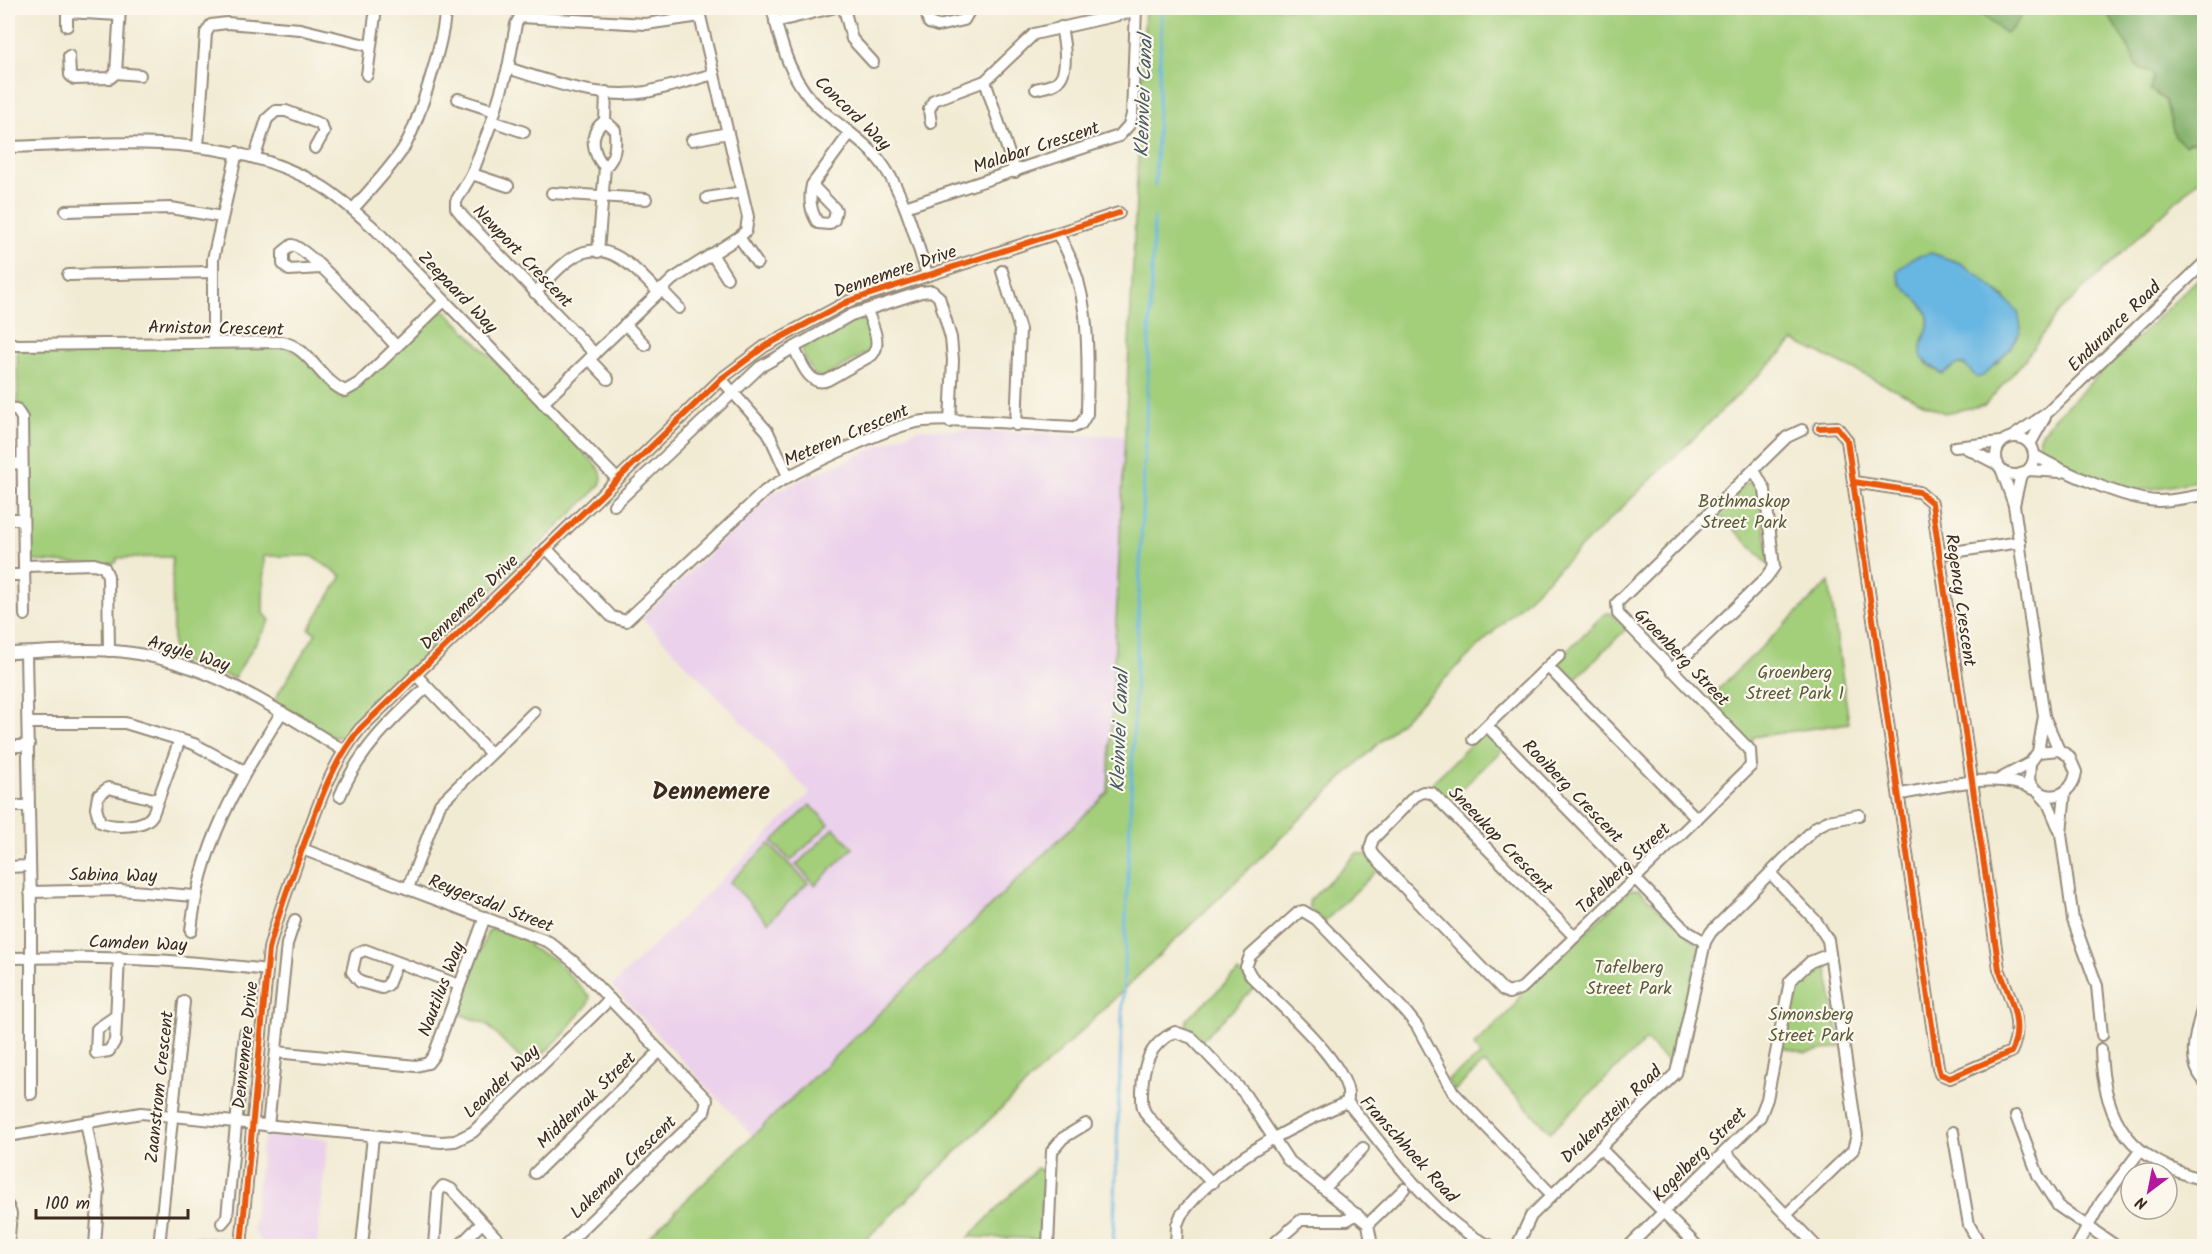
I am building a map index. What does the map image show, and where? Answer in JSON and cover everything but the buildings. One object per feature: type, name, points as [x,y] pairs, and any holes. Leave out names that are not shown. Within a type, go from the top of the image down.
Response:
[{"type":"street","points":[[367,75],[376,8]]},
{"type":"street","points":[[353,209],[399,155],[411,132],[442,37],[445,8]]},
{"type":"street","name":"Concord Way","points":[[772,8],[793,75],[821,110],[873,152],[885,168],[905,207],[927,274]]},
{"type":"street","points":[[775,21],[832,8]]},
{"type":"street","points":[[844,8],[852,39],[873,62]]},
{"type":"street","points":[[925,8],[929,22],[938,26],[964,20],[970,8]]},
{"type":"street","points":[[931,123],[929,110],[934,100],[985,81],[1028,39],[1043,31],[1136,9]]},
{"type":"street","name":"Malabar Crescent","points":[[905,207],[1111,141],[1124,132],[1132,115],[1136,9]]},
{"type":"street","points":[[68,26],[67,10],[120,11],[116,74]]},
{"type":"street","points":[[543,403],[660,291],[746,231],[748,217],[699,12]]},
{"type":"street","name":"Newport Crescent","points":[[608,379],[592,356],[459,213],[456,201],[472,174],[493,116],[508,68],[516,24],[520,17],[646,24],[699,12]]},
{"type":"street","points":[[198,146],[206,33],[211,25],[227,23],[300,29],[370,46]]},
{"type":"street","points":[[1036,89],[1054,83],[1062,75],[1064,49],[1061,27]]},
{"type":"street","points":[[69,56],[70,75],[74,79],[110,78],[116,74],[140,75]]},
{"type":"street","points":[[508,68],[573,88],[606,92],[646,92],[714,74]]},
{"type":"street","points":[[985,81],[1015,172]]},
{"type":"street","points":[[605,167],[596,156],[594,147],[597,128],[605,121],[606,92]]},
{"type":"street","points":[[458,99],[524,132]]},
{"type":"street","points":[[255,156],[268,117],[279,111],[320,124],[324,132],[315,148]]},
{"type":"street","points":[[598,252],[605,167],[612,159],[615,140],[613,128],[605,121]]},
{"type":"street","points":[[692,140],[728,133]]},
{"type":"street","points":[[812,185],[850,134]]},
{"type":"street","name":"Zeepaard Way","points":[[8,147],[198,146],[255,156],[308,178],[353,209],[617,479]]},
{"type":"street","points":[[213,341],[213,272],[222,217],[237,152]]},
{"type":"street","name":"Newport Crescent","points":[[472,174],[508,186]]},
{"type":"street","points":[[707,198],[742,192]]},
{"type":"street","points":[[552,193],[646,199]]},
{"type":"street","points":[[66,212],[171,208],[222,217]]},
{"type":"street","name":"Dennemere Drive","points":[[240,1246],[267,970],[275,922],[324,789],[343,750],[415,674],[721,379],[765,346],[828,311],[927,274],[1119,213]]},
{"type":"street","name":"Meteren Crescent","points":[[546,548],[612,617],[626,621],[758,497],[788,476],[907,424],[924,421],[1074,427],[1081,424],[1086,417],[1087,319],[1064,244],[1057,233]]},
{"type":"street","points":[[739,237],[757,263]]},
{"type":"street","points":[[535,293],[573,256],[598,252],[624,258],[679,308]]},
{"type":"street","points":[[712,254],[727,278]]},
{"type":"street","name":"Endurance Road","points":[[2012,437],[2046,414],[2205,263]]},
{"type":"street","points":[[320,268],[396,346]]},
{"type":"street","points":[[1002,271],[1020,330],[1016,424]]},
{"type":"street","points":[[68,275],[213,272]]},
{"type":"street","name":"Dennemere Drive","points":[[614,505],[760,367],[851,315],[921,292],[937,294],[953,350],[950,422]]},
{"type":"street","name":"Arniston Crescent","points":[[8,342],[16,345],[276,341],[292,345],[304,352],[333,383],[345,391],[359,383],[444,300]]},
{"type":"street","name":"Dennemere Drive","points":[[794,348],[812,380],[820,382],[828,380],[875,352],[877,342],[867,310]]},
{"type":"street","points":[[625,324],[645,345]]},
{"type":"street","points":[[721,379],[768,432],[788,476]]},
{"type":"street","points":[[8,408],[16,409],[22,418],[25,615]]},
{"type":"street","name":"Endurance Road","points":[[2030,444],[2046,414]]},
{"type":"street","points":[[1819,428],[1837,427],[1844,433],[1854,482],[1900,794],[1997,780],[2024,784],[2049,797],[2065,792],[2071,787],[2076,772],[2069,756],[2059,750],[2044,716],[2014,505],[1996,453],[2001,442]]},
{"type":"street","name":"Groenberg Street","points":[[1752,761],[1750,750],[1618,614],[1617,603],[1787,437],[1802,430]]},
{"type":"street","points":[[2065,473],[2025,472],[2013,475],[1960,447],[2001,442],[2012,437],[2024,439],[2030,444],[2034,455],[2065,473],[2147,500],[2205,495]]},
{"type":"street","points":[[2014,505],[2025,472],[2034,455]]},
{"type":"street","points":[[8,464],[22,463]]},
{"type":"street","points":[[1671,670],[1766,578],[1774,567],[1765,490],[1754,470]]},
{"type":"street","name":"Regency Crescent","points":[[1854,482],[1925,495],[1933,507],[1999,969],[2013,1003],[2015,1044],[2005,1056],[1950,1078],[1940,1074],[1938,1067],[1900,794]]},
{"type":"street","points":[[8,519],[23,519]]},
{"type":"street","points":[[1940,554],[2020,542]]},
{"type":"street","points":[[8,575],[24,570],[98,564],[106,569],[109,651]]},
{"type":"street","name":"Argyle Way","points":[[8,653],[109,651],[154,658],[217,676],[282,712],[343,750]]},
{"type":"street","points":[[26,653],[31,1094]]},
{"type":"street","points":[[1473,739],[1560,655]]},
{"type":"street","points":[[1549,668],[1697,819]]},
{"type":"street","points":[[415,674],[490,753]]},
{"type":"street","points":[[340,796],[354,766],[371,741],[427,687]]},
{"type":"street","points":[[191,931],[194,896],[225,810],[244,771],[282,712]]},
{"type":"street","points":[[408,888],[440,804],[534,712]]},
{"type":"street","points":[[1997,780],[2030,763],[2038,752],[2044,716]]},
{"type":"street","points":[[28,723],[114,722],[204,747],[244,771]]},
{"type":"street","name":"Rooiberg Crescent","points":[[1487,726],[1685,930],[1705,942]]},
{"type":"street","points":[[158,800],[108,788],[98,796],[96,814],[102,823],[142,824],[151,818],[158,800],[180,740]]},
{"type":"street","points":[[8,747],[28,745]]},
{"type":"street","points":[[2038,752],[2059,750]]},
{"type":"street","name":"Tafelberg Street","points":[[1512,993],[1522,988],[1635,879],[1746,771],[1752,761]]},
{"type":"street","points":[[2030,763],[2029,781],[2048,803],[2061,834]]},
{"type":"street","name":"Sneeukop Crescent","points":[[1512,993],[1501,988],[1373,855],[1370,848],[1373,839],[1412,799],[1427,792],[1438,798],[1575,937]]},
{"type":"street","points":[[2065,792],[2061,834],[2073,920],[2097,986],[2102,1035]]},
{"type":"street","points":[[8,807],[28,806]]},
{"type":"street","name":"Drakenstein Road","points":[[1517,1246],[1526,1222],[1678,1070],[1705,942],[1714,928],[1822,823],[1859,815]]},
{"type":"street","name":"Reygersdal Street","points":[[302,849],[485,917],[559,948],[705,1098],[707,1103],[704,1112]]},
{"type":"street","points":[[8,867],[29,866]]},
{"type":"street","points":[[1770,873],[1822,929],[1828,940],[1857,1140],[1853,1150],[1786,1215]]},
{"type":"street","name":"Sabina Way","points":[[30,892],[120,890],[194,896]]},
{"type":"street","points":[[1347,1102],[1348,1089],[1333,1062],[1251,976],[1246,967],[1250,956],[1299,912],[1303,911],[1316,919],[1405,1011],[1417,1026],[1453,1092],[1552,1195]]},
{"type":"street","name":"Nautilus Way","points":[[276,1052],[424,1064],[434,1055],[485,917]]},
{"type":"street","points":[[268,1126],[286,944],[295,920]]},
{"type":"street","points":[[397,962],[388,985],[382,988],[360,982],[352,972],[355,956],[363,950],[397,962],[459,985]]},
{"type":"street","name":"Kogelberg Street","points":[[1629,1246],[1762,1113],[1790,981],[1810,962],[1830,954]]},
{"type":"street","points":[[116,1016],[119,957]]},
{"type":"street","name":"Camden Way","points":[[8,958],[119,957],[182,960],[267,970]]},
{"type":"street","name":"Leander Way","points":[[8,1136],[141,1113],[448,1143],[467,1136],[610,999]]},
{"type":"street","name":"Zaanstrom Crescent","points":[[159,1246],[184,1002]]},
{"type":"street","points":[[2205,1003],[2193,1055],[2196,1069],[2205,1081]]},
{"type":"street","points":[[1212,1183],[1143,1110],[1144,1064],[1148,1056],[1167,1036],[1179,1032],[1192,1038],[1251,1101],[1273,1140],[1290,1162],[1368,1224],[1372,1246]]},
{"type":"street","points":[[222,1223],[227,1217],[244,1034]]},
{"type":"street","points":[[2102,1049],[2106,1095],[2117,1123],[2140,1151],[2174,1172],[2205,1180]]},
{"type":"street","name":"Middenrak Street","points":[[535,1173],[660,1051]]},
{"type":"street","name":"Franschhoek Road","points":[[1176,1246],[1177,1225],[1181,1215],[1212,1183],[1240,1159],[1347,1102],[1377,1143],[1457,1226],[1470,1236],[1492,1246]]},
{"type":"street","name":"Lakeman Crescent","points":[[565,1246],[704,1112]]},
{"type":"street","points":[[2016,1116],[2038,1175],[2058,1206],[2116,1246]]},
{"type":"street","points":[[86,1122],[99,1191],[95,1246]]},
{"type":"street","points":[[1048,1246],[1052,1151],[1063,1138],[1086,1124]]},
{"type":"street","points":[[1953,1132],[1969,1225],[1981,1246]]},
{"type":"street","points":[[362,1246],[373,1136]]},
{"type":"street","points":[[1324,1189],[1363,1148]]},
{"type":"street","points":[[1600,1148],[1697,1246]]},
{"type":"street","points":[[2077,1246],[2102,1202],[2140,1151]]},
{"type":"street","points":[[1725,1152],[1816,1246]]},
{"type":"street","points":[[434,1246],[438,1192],[441,1186],[451,1190],[504,1246]]},
{"type":"street","points":[[1368,1224],[1404,1189]]},
{"type":"street","points":[[8,1206],[11,1214],[8,1246]]},
{"type":"street","points":[[1271,1246],[1301,1220],[1347,1220],[1357,1214]]},
{"type":"street","points":[[459,1246],[482,1223]]},
{"type":"street","points":[[952,1246],[977,1246]]},
{"type":"shaded area","points":[[918,429],[1124,436],[1108,792],[753,1136],[612,986],[810,793],[642,618],[772,493]]},
{"type":"shaded area","points":[[272,1133],[328,1139],[317,1246],[264,1244],[253,1231],[263,1140]]},
{"type":"green space","points":[[1145,8],[2110,8],[2109,16],[2131,52],[2135,64],[2151,72],[2154,78],[2151,83],[2155,94],[2165,100],[2175,137],[2190,142],[2202,140],[2204,128],[2204,175],[2058,313],[2023,362],[1985,405],[1944,413],[1794,341],[859,1246],[639,1246],[1108,792]],"holes":[[[1931,253],[1960,263],[2005,297],[2019,334],[1997,364],[1973,373],[1970,367],[1958,364],[1942,374],[1926,363],[1922,340],[1928,322],[1924,308],[1900,283],[1925,255]]]},
{"type":"green space","points":[[1973,8],[2027,8],[2011,30],[2005,33]]},
{"type":"green space","points":[[2110,8],[2204,8],[2204,128],[2202,140],[2185,145],[2175,137],[2165,100],[2150,90],[2154,77],[2151,72],[2135,64],[2131,52],[2109,16]]},
{"type":"green space","points":[[2204,273],[2204,480],[2135,490],[2081,473],[2065,466],[2042,450],[2039,443],[2045,428]]},
{"type":"green space","points":[[446,311],[595,464],[602,478],[598,488],[343,737],[330,737],[276,702],[276,697],[316,633],[309,629],[342,576],[311,556],[264,556],[263,612],[270,620],[234,678],[173,658],[172,557],[117,558],[117,562],[108,565],[34,561],[28,556],[24,407],[18,404],[17,349],[278,344],[301,355],[339,396],[345,398],[436,313]]},
{"type":"green space","points":[[858,317],[865,321],[874,343],[870,351],[823,378],[814,375],[802,353],[804,346]]},
{"type":"green space","name":"Bothmaskop Street Park","points":[[1749,481],[1759,486],[1770,566],[1716,511]]},
{"type":"green space","name":"Groenberg Street Park 1","points":[[1829,582],[1849,723],[1753,737],[1750,744],[1707,700]]},
{"type":"green space","points":[[1610,613],[1627,628],[1571,683],[1557,669],[1558,660],[1604,614]]},
{"type":"green space","points":[[1482,733],[1488,733],[1504,748],[1447,803],[1433,788],[1433,782]]},
{"type":"green space","points":[[810,805],[829,824],[791,861],[772,842]]},
{"type":"green space","points":[[834,828],[853,848],[815,885],[796,865]]},
{"type":"green space","points":[[769,844],[808,883],[768,922],[730,882]]},
{"type":"green space","points":[[1357,853],[1368,855],[1380,868],[1324,922],[1310,909],[1309,901]]},
{"type":"green space","name":"Tafelberg Street Park","points":[[1630,890],[1639,890],[1699,946],[1674,1068],[1646,1040],[1550,1132],[1484,1063],[1454,1091],[1447,1080],[1480,1056],[1474,1045],[1512,1009],[1521,994]]},
{"type":"green space","points":[[493,928],[528,941],[531,948],[554,959],[590,997],[589,1002],[568,1030],[529,1067],[486,1024],[457,1013],[488,931]]},
{"type":"green space","name":"Simonsberg Street Park","points":[[1822,961],[1826,963],[1841,1047],[1806,1053],[1781,1047],[1794,980],[1810,966]]},
{"type":"green space","points":[[1238,972],[1256,987],[1200,1042],[1186,1028],[1187,1019]]},
{"type":"green space","points":[[1037,1168],[1042,1170],[1044,1175],[1040,1239],[969,1237]]},
{"type":"green space","points":[[164,1234],[228,1240],[231,1246],[163,1246]]},
{"type":"water","points":[[1931,253],[1960,263],[1981,277],[2018,311],[2021,328],[2019,334],[2009,350],[1983,376],[1977,378],[1964,364],[1958,364],[1942,374],[1922,358],[1921,347],[1929,323],[1926,310],[1901,284],[1897,271],[1912,258]]},
{"type":"waterway","name":"Kleinvlei Canal","points":[[1155,185],[1162,8]]},
{"type":"waterway","name":"Kleinvlei Canal","points":[[1113,1246],[1154,217]]},
{"type":"cycle path","points":[[241,1246],[269,949],[285,896],[321,799],[334,770],[360,729],[721,379],[765,346],[849,301],[1119,213]]},
{"type":"cycle path","points":[[1819,428],[1837,427],[1847,440],[1938,1067],[1940,1074],[1950,1078],[2011,1052],[2015,1042],[2016,1021],[1999,969],[1932,503],[1919,492],[1854,482]]},
{"type":"district","name":"Dennemere","points":[[711,791]]}]
